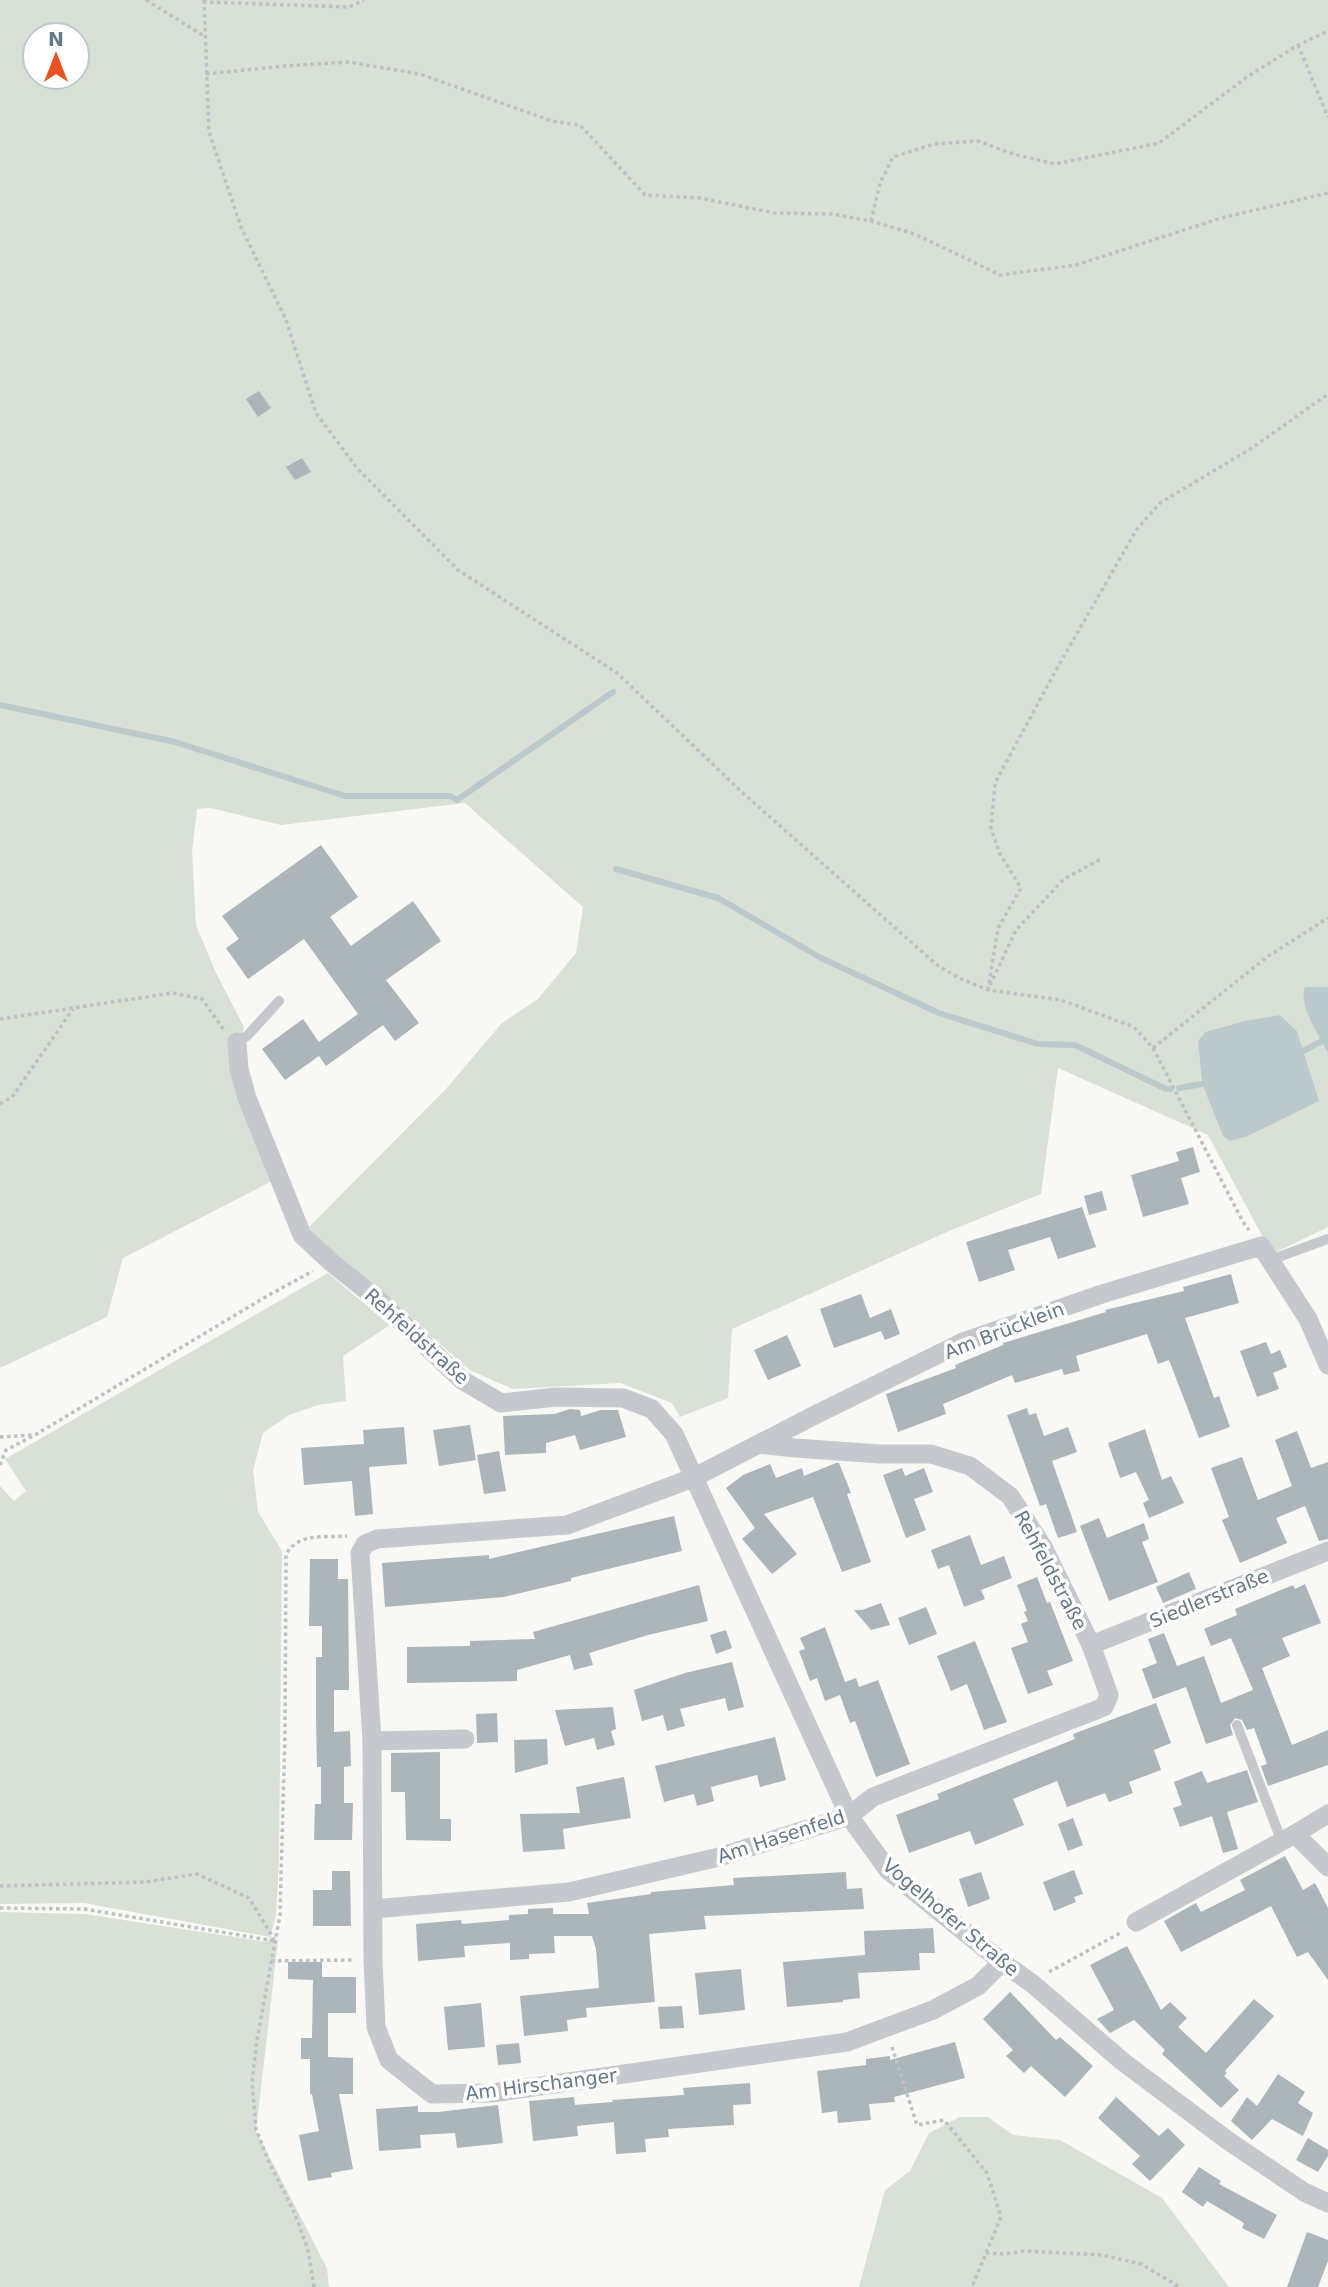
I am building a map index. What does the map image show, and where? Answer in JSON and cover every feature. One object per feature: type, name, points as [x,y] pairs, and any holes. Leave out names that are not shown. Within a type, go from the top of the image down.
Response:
[{"type":"street","name":"Rehfeldstraße","points":[[237,1042],[239,1069],[247,1098],[302,1235],[377,1299],[462,1380],[501,1403],[556,1397],[623,1398],[652,1409],[674,1434],[694,1478]]},
{"type":"street","points":[[1265,1253],[1308,1319],[1328,1365]]},
{"type":"street","name":"Am Brücklein","points":[[758,1444],[963,1342],[1102,1294],[1265,1253]]},
{"type":"street","name":"Rehfeldstraße","points":[[758,1444],[867,1453],[931,1454],[970,1466],[1010,1496],[1043,1547],[1091,1645]]},
{"type":"street","points":[[365,1544],[377,1539],[568,1525],[694,1478],[758,1444]]},
{"type":"street","name":"Vogelhofer Straße","points":[[694,1478],[849,1816],[888,1870],[1034,1985],[1122,2061],[1227,2140],[1304,2192],[1328,2203]]},
{"type":"street","name":"Am Hirschanger","points":[[365,1544],[360,1553],[372,1741],[376,2027],[389,2060],[432,2094],[492,2093],[848,2042],[933,2010],[978,1986],[1002,1962]]},
{"type":"street","name":"Siedlerstraße","points":[[1091,1645],[1328,1551]]},
{"type":"street","name":"Am Hasenfeld","points":[[373,1909],[569,1892],[719,1857],[849,1816],[873,1797],[1104,1707],[1109,1695],[1091,1645]]},
{"type":"street","points":[[372,1741],[465,1739]]},
{"type":"street","points":[[1136,1922],[1328,1814]]},
{"type":"street","points":[[1289,1838],[1328,1867]]},
{"type":"lane","points":[[237,1042],[247,1036],[279,1001]]},
{"type":"lane","points":[[1265,1253],[1328,1239]]},
{"type":"lane","points":[[1237,1725],[1289,1838]]},
{"type":"path","points":[[146,0],[204,37]]},
{"type":"path","points":[[364,0],[349,7],[203,1],[208,132],[241,227],[286,320],[317,413],[357,468],[458,570],[617,673],[744,794],[948,971],[988,990],[1061,1000],[1134,1027],[1153,1048],[1242,1222],[1265,1253]]},
{"type":"path","points":[[871,221],[880,183],[893,157],[934,144],[978,141],[1013,154],[1055,164],[1159,143],[1247,77],[1298,45],[1328,31]]},
{"type":"path","points":[[1298,45],[1328,117]]},
{"type":"path","points":[[206,74],[349,62],[420,74],[552,121],[580,125],[645,195],[700,198],[774,213],[831,214],[871,221],[915,234],[1000,275],[1076,265],[1221,218],[1328,193]]},
{"type":"path","points":[[988,990],[998,928],[1021,888],[1000,854],[991,828],[995,783],[1056,670],[1137,529],[1160,503],[1252,448],[1328,394]]},
{"type":"path","points":[[988,990],[1016,930],[1064,879],[1101,859]]},
{"type":"path","points":[[1153,1048],[1267,957],[1328,918]]},
{"type":"path","points":[[0,1020],[173,993],[202,999],[221,1027],[237,1042]]},
{"type":"path","points":[[0,1104],[12,1097],[74,1008]]},
{"type":"path","points":[[0,1465],[6,1450],[267,1296],[331,1262]]},
{"type":"path","points":[[0,1437],[35,1435]]},
{"type":"path","points":[[314,2287],[307,2250],[295,2214],[256,2129],[252,2082],[280,1915],[286,1554],[299,1539],[350,1536],[365,1544]]},
{"type":"path","points":[[0,1886],[145,1882],[197,1874],[249,1898],[275,1941]]},
{"type":"path","points":[[0,1908],[84,1909],[275,1941]]},
{"type":"path","points":[[1034,1985],[1052,1969],[1136,1922]]},
{"type":"path","points":[[271,1961],[373,1960]]},
{"type":"path","points":[[886,2028],[918,2125],[944,2120],[987,2173],[1002,2217],[972,2287]]},
{"type":"path","points":[[986,2253],[1024,2251],[1102,2255],[1141,2264],[1180,2287]]},
{"type":"shaded area","points":[[0,0],[1328,0],[1328,987],[1306,987],[1303,991],[1304,1003],[1328,1053],[1328,1227],[1272,1254],[1208,1135],[1058,1068],[1041,1194],[949,1231],[732,1329],[728,1398],[680,1417],[672,1403],[620,1383],[513,1389],[470,1370],[320,1241],[309,1227],[445,1090],[502,1023],[538,999],[576,953],[583,907],[465,803],[281,825],[210,808],[197,809],[192,851],[196,925],[216,973],[244,1027],[235,1065],[274,1180],[123,1258],[107,1317],[0,1368]],"holes":[[[1280,1015],[1297,1031],[1318,1101],[1248,1136],[1223,1136],[1202,1084],[1198,1041],[1205,1032],[1244,1021]]]},
{"type":"shaded area","points":[[1305,987],[1328,987],[1328,1053],[1307,1011],[1303,994]]},
{"type":"shaded area","points":[[1280,1015],[1297,1031],[1319,1101],[1248,1136],[1230,1141],[1223,1136],[1202,1084],[1198,1041],[1205,1032],[1244,1021]]},
{"type":"shaded area","points":[[328,1273],[390,1325],[343,1356],[346,1401],[318,1405],[289,1415],[263,1433],[253,1470],[258,1512],[282,1551],[279,1861],[276,1916],[270,1936],[278,1941],[256,2131],[327,2268],[329,2287],[0,2287],[0,1912],[85,1914],[267,1942],[270,1937],[84,1903],[0,1904],[0,1486],[14,1501],[26,1491],[5,1459]]},
{"type":"shaded area","points":[[960,2117],[988,2117],[1013,2135],[1060,2140],[1162,2198],[1229,2287],[859,2287],[885,2190],[910,2171],[929,2133]]},
{"type":"building","points":[[259,391],[271,408],[258,417],[246,399]]},
{"type":"building","points":[[302,458],[311,472],[295,480],[286,467]]},
{"type":"building","points":[[321,845],[358,897],[330,917],[351,946],[413,901],[441,941],[386,980],[419,1023],[395,1041],[383,1025],[326,1066],[319,1056],[285,1080],[262,1049],[303,1019],[319,1042],[358,1014],[304,939],[248,979],[226,948],[239,939],[222,916]]},
{"type":"building","points":[[1193,1147],[1200,1172],[1181,1178],[1189,1204],[1143,1217],[1131,1175],[1179,1161],[1176,1152]]},
{"type":"building","points":[[1102,1191],[1107,1210],[1089,1215],[1084,1196]]},
{"type":"building","points":[[1082,1207],[1096,1247],[1058,1259],[1050,1237],[1008,1250],[1015,1270],[979,1282],[966,1242]]},
{"type":"building","points":[[1231,1274],[1239,1303],[1185,1318],[1214,1398],[1219,1396],[1230,1427],[1199,1438],[1169,1360],[1158,1364],[1147,1334],[1076,1356],[1080,1371],[1064,1375],[1062,1369],[1015,1383],[1012,1375],[943,1404],[946,1414],[898,1432],[886,1394],[956,1368],[955,1365],[1003,1343],[1106,1312],[1105,1310],[1184,1291],[1183,1287]]},
{"type":"building","points":[[861,1294],[870,1318],[891,1309],[900,1334],[885,1340],[881,1331],[834,1348],[820,1309]]},
{"type":"building","points":[[787,1335],[801,1366],[768,1380],[754,1350]]},
{"type":"building","points":[[1266,1342],[1271,1354],[1280,1350],[1287,1367],[1273,1373],[1279,1389],[1257,1397],[1240,1351]]},
{"type":"building","points":[[1027,1408],[1029,1415],[1036,1413],[1044,1436],[1068,1427],[1077,1452],[1052,1461],[1077,1532],[1058,1538],[1046,1504],[1040,1506],[1007,1415]]},
{"type":"building","points":[[570,1409],[580,1410],[581,1416],[601,1410],[618,1410],[626,1437],[580,1450],[575,1435],[546,1443],[546,1453],[505,1455],[503,1416],[554,1414]]},
{"type":"building","points":[[470,1425],[476,1460],[439,1466],[433,1430]]},
{"type":"building","points":[[404,1427],[407,1464],[369,1467],[373,1514],[355,1516],[352,1481],[304,1485],[301,1448],[364,1444],[363,1430]]},
{"type":"building","points":[[1145,1429],[1162,1480],[1171,1476],[1184,1503],[1149,1518],[1143,1503],[1149,1500],[1136,1472],[1120,1478],[1108,1443]]},
{"type":"building","points":[[1297,1431],[1311,1468],[1328,1462],[1328,1539],[1319,1541],[1305,1506],[1276,1518],[1287,1543],[1240,1563],[1222,1520],[1229,1517],[1211,1468],[1242,1457],[1258,1500],[1292,1486],[1275,1440]]},
{"type":"building","points":[[499,1451],[506,1491],[484,1494],[477,1455]]},
{"type":"building","points":[[839,1463],[851,1493],[847,1494],[871,1562],[842,1572],[813,1497],[764,1514],[797,1554],[772,1574],[742,1539],[755,1528],[726,1488],[743,1475],[770,1464],[776,1478],[802,1468],[804,1476]]},
{"type":"building","points":[[902,1468],[905,1476],[924,1468],[933,1492],[914,1499],[926,1530],[906,1538],[883,1475]]},
{"type":"building","points":[[674,1516],[682,1551],[504,1597],[385,1607],[382,1563],[489,1555],[489,1559]]},
{"type":"building","points":[[1099,1518],[1107,1538],[1144,1523],[1149,1539],[1142,1542],[1158,1582],[1109,1601],[1080,1526]]},
{"type":"building","points":[[970,1535],[981,1565],[1004,1556],[1012,1578],[981,1590],[985,1599],[964,1607],[949,1565],[938,1569],[931,1550]]},
{"type":"building","points":[[310,1559],[338,1559],[338,1579],[348,1579],[349,1690],[334,1690],[334,1732],[350,1731],[351,1766],[344,1767],[344,1803],[353,1803],[352,1840],[314,1840],[315,1804],[321,1804],[321,1767],[317,1767],[316,1657],[322,1657],[322,1626],[309,1626]]},
{"type":"building","points":[[1189,1572],[1196,1589],[1163,1603],[1156,1587]]},
{"type":"building","points":[[1037,1577],[1047,1603],[1050,1602],[1073,1661],[1047,1671],[1053,1685],[1028,1694],[1011,1648],[1028,1642],[1021,1624],[1028,1621],[1024,1612],[1027,1611],[1017,1585]]},
{"type":"building","points":[[1305,1584],[1321,1623],[1282,1638],[1290,1656],[1262,1668],[1292,1745],[1328,1730],[1328,1765],[1268,1786],[1261,1766],[1267,1764],[1254,1728],[1247,1730],[1242,1720],[1235,1718],[1230,1725],[1233,1735],[1206,1744],[1186,1687],[1153,1699],[1142,1669],[1157,1663],[1148,1639],[1164,1633],[1177,1666],[1204,1656],[1221,1703],[1253,1690],[1231,1638],[1211,1646],[1204,1629],[1237,1615],[1235,1609],[1293,1585],[1295,1589]]},
{"type":"building","points":[[699,1585],[708,1621],[589,1653],[593,1665],[574,1670],[570,1655],[517,1670],[517,1681],[407,1683],[407,1647],[470,1646],[470,1641],[535,1639],[533,1632]]},
{"type":"building","points":[[881,1603],[890,1625],[871,1630],[854,1610]]},
{"type":"building","points":[[926,1607],[937,1634],[909,1645],[898,1618]]},
{"type":"building","points":[[825,1627],[845,1682],[856,1678],[859,1687],[878,1680],[910,1764],[876,1777],[855,1721],[850,1723],[840,1695],[825,1701],[817,1678],[810,1681],[799,1651],[805,1649],[800,1638]]},
{"type":"building","points":[[726,1630],[732,1648],[716,1654],[710,1635]]},
{"type":"building","points":[[975,1641],[1007,1722],[984,1730],[967,1684],[951,1691],[937,1656]]},
{"type":"building","points":[[732,1662],[744,1707],[728,1711],[725,1698],[680,1709],[685,1726],[667,1731],[663,1715],[642,1721],[634,1690],[685,1673]]},
{"type":"building","points":[[1156,1703],[1171,1743],[1154,1750],[1161,1770],[1129,1782],[1133,1793],[1109,1802],[1105,1793],[1067,1807],[1057,1781],[1013,1799],[1024,1825],[975,1845],[970,1831],[909,1853],[896,1815],[939,1799],[937,1794],[1075,1739],[1073,1734]]},
{"type":"building","points":[[613,1707],[616,1729],[611,1731],[615,1745],[597,1750],[594,1738],[565,1746],[555,1710]]},
{"type":"building","points":[[497,1713],[498,1742],[477,1743],[476,1714]]},
{"type":"building","points":[[775,1737],[786,1780],[760,1787],[757,1775],[711,1787],[714,1801],[697,1806],[694,1794],[664,1802],[655,1766]]},
{"type":"building","points":[[547,1739],[548,1764],[515,1773],[514,1740]]},
{"type":"building","points":[[440,1752],[440,1819],[451,1819],[451,1841],[406,1840],[405,1792],[391,1792],[391,1753]]},
{"type":"building","points":[[1247,1770],[1258,1802],[1227,1812],[1238,1849],[1223,1853],[1212,1816],[1180,1827],[1173,1808],[1182,1805],[1174,1782],[1202,1771],[1207,1783]]},
{"type":"building","points":[[624,1777],[631,1818],[563,1829],[565,1849],[523,1852],[520,1814],[580,1813],[576,1787]]},
{"type":"building","points":[[1073,1818],[1083,1845],[1068,1851],[1058,1824]]},
{"type":"building","points":[[1285,1856],[1303,1890],[1315,1883],[1328,1908],[1328,1980],[1308,1952],[1297,1957],[1271,1906],[1181,1952],[1164,1921],[1196,1903],[1201,1912],[1245,1890],[1240,1880]]},
{"type":"building","points":[[1074,1870],[1083,1894],[1074,1897],[1076,1902],[1054,1911],[1043,1882]]},
{"type":"building","points":[[332,1871],[350,1871],[351,1926],[313,1926],[313,1890],[332,1890]]},
{"type":"building","points":[[846,1872],[847,1889],[862,1888],[864,1909],[704,1916],[706,1929],[649,1934],[655,2002],[586,2008],[587,2017],[567,2020],[568,2031],[524,2036],[520,1996],[599,1988],[596,1949],[592,1936],[554,1936],[555,1953],[529,1954],[529,1959],[510,1960],[510,1943],[464,1946],[465,1957],[418,1961],[416,1924],[509,1920],[509,1915],[528,1914],[528,1909],[553,1908],[553,1914],[589,1914],[587,1903],[651,1892],[734,1885],[733,1878]]},
{"type":"building","points":[[981,1872],[990,1899],[968,1907],[959,1879]]},
{"type":"building","points":[[933,1928],[935,1953],[919,1953],[920,1970],[858,1973],[860,1998],[787,2007],[783,1962],[865,1955],[864,1931]]},
{"type":"building","points":[[1127,1946],[1161,2010],[1170,2002],[1187,2018],[1178,2027],[1206,2053],[1254,1999],[1274,2016],[1225,2071],[1227,2073],[1224,2076],[1239,2090],[1221,2108],[1162,2054],[1165,2050],[1134,2020],[1110,2033],[1097,2019],[1114,2010],[1090,1965]]},
{"type":"building","points":[[288,1962],[322,1962],[322,1977],[356,1977],[356,2013],[328,2013],[328,2057],[353,2058],[353,2094],[339,2094],[353,2169],[331,2173],[332,2177],[308,2181],[299,2135],[319,2131],[310,2094],[310,2059],[301,2059],[301,2038],[312,2038],[313,1980],[288,1979]]},
{"type":"building","points":[[741,1969],[745,2010],[699,2015],[695,1973]]},
{"type":"building","points":[[1010,1992],[1056,2040],[1060,2037],[1093,2066],[1065,2097],[1031,2066],[1024,2073],[1006,2056],[1013,2050],[983,2019]]},
{"type":"building","points":[[481,2003],[485,2047],[448,2050],[444,2007]]},
{"type":"building","points":[[682,2006],[684,2028],[660,2029],[658,2007]]},
{"type":"building","points":[[955,2042],[965,2078],[894,2097],[895,2102],[869,2104],[871,2120],[838,2123],[837,2111],[822,2113],[817,2071],[866,2065],[866,2059],[890,2056],[890,2060]]},
{"type":"building","points":[[519,2043],[521,2063],[498,2065],[496,2045]]},
{"type":"building","points":[[1278,2074],[1305,2092],[1298,2103],[1313,2113],[1303,2136],[1272,2119],[1252,2140],[1231,2121],[1247,2097],[1257,2106]]},
{"type":"building","points":[[750,2083],[751,2104],[733,2105],[734,2125],[668,2129],[669,2137],[645,2139],[646,2152],[616,2154],[614,2122],[577,2126],[578,2136],[533,2141],[529,2101],[574,2097],[575,2105],[613,2102],[612,2100],[684,2095],[683,2088]]},
{"type":"building","points":[[1116,2097],[1159,2136],[1168,2128],[1185,2145],[1150,2181],[1132,2164],[1140,2156],[1098,2118]]},
{"type":"building","points":[[498,2105],[503,2143],[457,2148],[455,2133],[420,2135],[421,2148],[379,2151],[376,2109],[418,2106],[418,2112],[438,2112]]},
{"type":"building","points":[[1308,2138],[1328,2150],[1328,2156],[1318,2172],[1296,2160]]},
{"type":"building","points":[[1199,2167],[1221,2181],[1219,2184],[1277,2215],[1264,2239],[1242,2228],[1244,2223],[1207,2201],[1203,2207],[1182,2192]]},
{"type":"building","points":[[1307,2232],[1328,2240],[1328,2261],[1318,2287],[1287,2287]]},
{"type":"waterway","points":[[0,705],[175,742],[345,796],[450,796],[457,800],[613,692]]},
{"type":"waterway","points":[[616,869],[718,898],[821,958],[939,1013],[1038,1044],[1075,1045],[1171,1089]]},
{"type":"waterway","points":[[1303,1051],[1322,1041]]},
{"type":"waterway","points":[[1179,1088],[1202,1084]]}]
